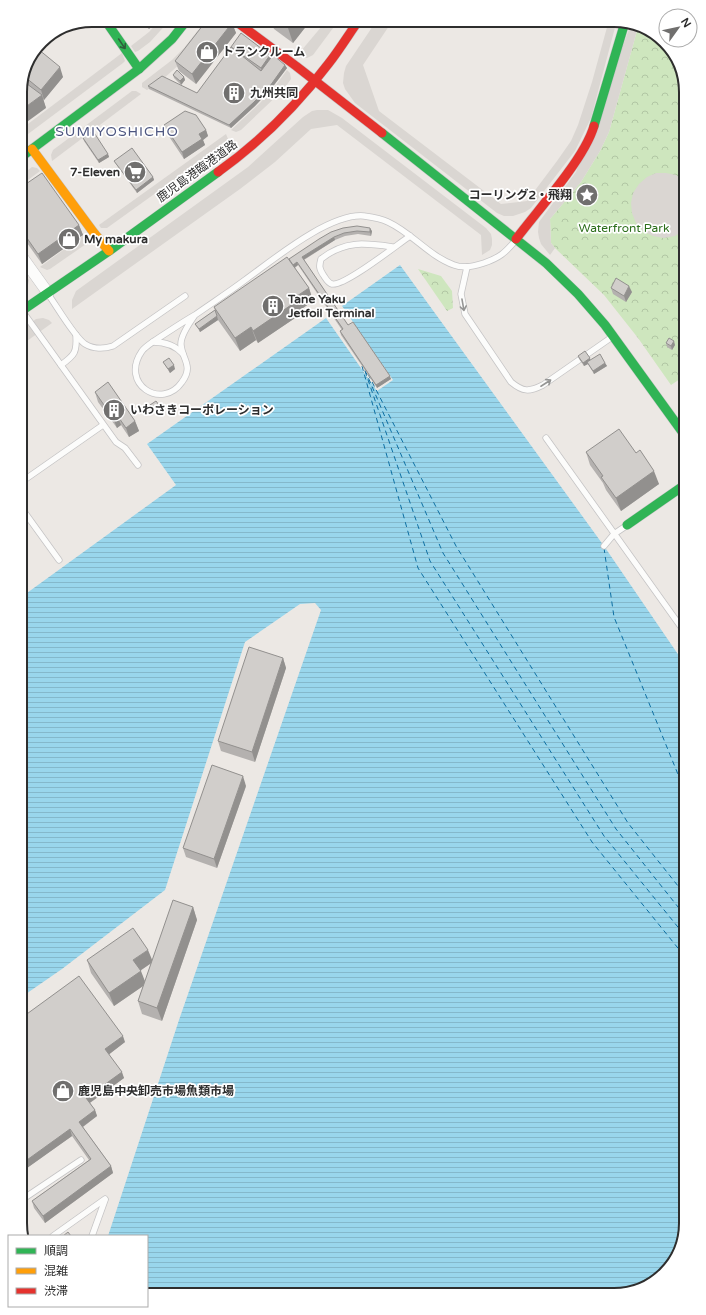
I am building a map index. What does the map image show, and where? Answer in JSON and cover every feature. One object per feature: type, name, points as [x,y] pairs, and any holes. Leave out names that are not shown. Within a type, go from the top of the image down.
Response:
[{"type":"street","points":[[110,27],[139,69]]},
{"type":"street","points":[[27,152],[139,69],[172,39],[181,27]]},
{"type":"street","points":[[243,27],[546,263],[578,294],[614,335],[679,427]]},
{"type":"street","name":"鹿児島港臨港道路","points":[[27,307],[109,251],[230,163],[254,143],[315,82],[354,27]]},
{"type":"street","points":[[516,239],[577,160],[592,134],[623,28]]},
{"type":"street","points":[[32,148],[94,233],[109,251]]},
{"type":"street","points":[[27,264],[48,293]]},
{"type":"street","points":[[628,525],[679,489]]},
{"type":"lane","points":[[195,315],[186,328],[181,344],[187,364],[187,372],[183,382],[176,390],[165,394],[157,394],[148,391],[140,385],[136,377],[135,367],[143,349],[178,324],[195,315],[287,249],[322,227],[342,220],[363,216],[387,221],[434,254],[455,266],[468,267],[491,261],[505,253],[516,239]]},
{"type":"lane","points":[[393,248],[366,244],[344,246],[335,249],[321,259],[319,265],[320,270],[328,282],[333,285],[341,283],[382,257],[410,236]]},
{"type":"lane","points":[[468,267],[461,294],[465,314],[511,382],[519,388],[534,390],[543,385],[614,335]]},
{"type":"lane","points":[[48,293],[76,335],[84,343],[89,346],[105,348],[113,346],[185,296]]},
{"type":"lane","points":[[27,319],[103,425],[116,442],[125,448],[138,465]]},
{"type":"lane","points":[[61,365],[74,354],[76,347],[76,335]]},
{"type":"lane","points":[[153,342],[168,344],[177,348],[184,355]]},
{"type":"lane","points":[[27,479],[103,425]]},
{"type":"lane","points":[[546,438],[679,624]]},
{"type":"lane","points":[[27,516],[59,560]]},
{"type":"lane","points":[[604,546],[614,534],[628,525]]},
{"type":"lane","points":[[27,1196],[81,1160]]},
{"type":"lane","points":[[54,1235],[105,1199],[92,1235]]},
{"type":"green space","name":"Waterfront Park","points":[[637,31],[650,38],[658,44],[658,48],[662,48],[666,53],[674,67],[678,79],[679,380],[671,385],[638,338],[604,295],[551,243],[550,219],[581,182],[600,151],[609,132]]},
{"type":"green space","points":[[418,269],[441,276],[452,291],[453,308],[447,311]]},
{"type":"shaded area","points":[[154,27],[164,27],[150,42],[135,52],[131,46]]},
{"type":"shaded area","points":[[200,27],[210,27],[181,63],[163,79],[147,90],[142,87],[142,83],[172,60],[184,48]]},
{"type":"shaded area","points":[[321,27],[334,27],[313,55],[307,58],[296,57]]},
{"type":"shaded area","points":[[372,27],[388,27],[363,65],[379,111],[501,204],[527,201],[571,141],[578,125],[592,82],[607,27],[615,27],[591,118],[575,151],[531,208],[525,212],[513,216],[504,216],[497,213],[355,103],[345,89],[343,83],[346,66]]},
{"type":"shaded area","points":[[629,29],[635,30],[637,31],[609,132],[600,151],[581,182],[550,219],[551,243],[555,248],[550,255],[541,244],[539,238],[539,222],[576,172]]},
{"type":"shaded area","points":[[122,53],[125,61],[123,63],[27,135],[27,125]]},
{"type":"shaded area","points":[[287,70],[290,73],[291,79],[283,90],[241,130],[236,132],[231,130],[260,103]]},
{"type":"shaded area","points":[[132,91],[136,91],[141,94],[52,161],[51,155],[53,150]]},
{"type":"shaded area","points":[[328,110],[342,118],[486,228],[491,234],[492,239],[490,250],[482,255],[481,235],[337,125],[311,129],[275,162],[240,189],[72,309],[72,300],[76,291],[248,167],[303,117],[312,111]]},
{"type":"shaded area","points":[[226,134],[228,139],[226,141],[107,228],[101,228],[99,225]]},
{"type":"shaded area","points":[[32,167],[37,168],[40,171],[27,181],[27,171]]},
{"type":"shaded area","points":[[656,173],[666,173],[679,177],[679,233],[675,236],[664,238],[653,236],[643,231],[636,223],[632,213],[631,203],[633,193],[639,184],[647,177]]},
{"type":"shaded area","points":[[85,234],[88,240],[86,244],[50,269],[47,270],[40,267]]},
{"type":"shaded area","points":[[27,277],[29,280],[27,286]]},
{"type":"shaded area","points":[[43,318],[52,323],[27,341],[27,326],[36,319]]},
{"type":"water","points":[[400,265],[604,546],[679,656],[679,1223],[677,1240],[672,1252],[663,1266],[650,1277],[627,1287],[148,1288],[148,1235],[108,1235],[179,1020],[321,610],[315,603],[300,604],[245,642],[165,890],[62,969],[27,993],[27,593],[176,485],[147,444],[326,318],[377,391],[393,380],[342,306]]},
{"type":"building","points":[[202,27],[229,27],[192,74],[175,61]]},
{"type":"building","points":[[241,33],[270,55],[261,68],[231,47]]},
{"type":"building","name":"九州共同","points":[[231,47],[261,71],[273,55],[285,65],[270,86],[229,125],[148,86],[162,76],[197,93]]},
{"type":"building","points":[[41,52],[60,67],[41,90],[28,80],[32,67]]},
{"type":"building","points":[[177,70],[184,77],[180,81],[173,75]]},
{"type":"building","points":[[28,84],[42,95],[27,106]]},
{"type":"building","points":[[185,111],[196,115],[206,130],[199,134],[202,139],[182,152],[164,125]]},
{"type":"building","points":[[93,131],[108,154],[98,160],[83,138]]},
{"type":"building","name":"7-Eleven","points":[[132,148],[153,177],[136,190],[114,161]]},
{"type":"building","points":[[42,173],[79,225],[38,254],[27,238],[27,183]]},
{"type":"building","points":[[357,226],[370,228],[370,232],[357,231],[344,233],[334,237],[302,257],[348,325],[353,322],[390,376],[376,385],[340,331],[343,329],[297,262],[293,265],[289,259],[331,232]]},
{"type":"building","name":"Tane Yaku Jetfoil Terminal","points":[[287,257],[309,288],[294,298],[297,301],[253,331],[251,327],[235,338],[214,307]]},
{"type":"building","points":[[616,278],[629,286],[624,296],[611,288]]},
{"type":"building","points":[[215,310],[217,316],[199,329],[195,324]]},
{"type":"building","points":[[669,338],[674,341],[671,346],[666,343]]},
{"type":"building","points":[[585,351],[590,358],[583,363],[578,356]]},
{"type":"building","points":[[600,354],[605,363],[593,371],[587,362]]},
{"type":"building","points":[[169,358],[174,365],[168,369],[163,362]]},
{"type":"building","name":"いわさきコーポレーション","points":[[108,382],[135,421],[126,428],[117,415],[113,418],[95,392]]},
{"type":"building","points":[[156,401],[162,409],[156,413],[150,405]]},
{"type":"building","points":[[619,429],[636,453],[640,450],[654,471],[616,498],[586,452]]},
{"type":"building","points":[[249,647],[283,658],[252,752],[218,741]]},
{"type":"building","points":[[212,765],[243,776],[214,859],[183,848]]},
{"type":"building","points":[[173,900],[193,907],[157,1008],[138,1001]]},
{"type":"building","points":[[133,928],[148,950],[133,960],[141,971],[109,993],[87,960]]},
{"type":"building","name":"鹿児島中央卸売市場魚類市場","points":[[79,976],[123,1036],[105,1049],[122,1072],[86,1098],[95,1110],[79,1122],[111,1166],[43,1216],[32,1201],[91,1159],[70,1129],[27,1160],[27,1014]]},
{"type":"ferry route","points":[[362,366],[418,568],[592,842],[679,949]]},
{"type":"ferry route","points":[[365,370],[443,553],[616,829],[679,908]]},
{"type":"ferry route","points":[[365,371],[430,561],[604,836],[679,928]]},
{"type":"ferry route","points":[[368,374],[456,546],[628,823],[679,887]]},
{"type":"ferry route","points":[[604,548],[614,617],[679,777]]},
{"type":"traffic: fast","points":[[110,27],[139,69]]},
{"type":"traffic: fast","points":[[27,153],[139,69],[172,39],[181,27]]},
{"type":"traffic: fast","points":[[594,126],[623,28]]},
{"type":"traffic: fast","points":[[382,133],[546,263],[578,294],[605,325],[679,427]]},
{"type":"traffic: fast","points":[[27,307],[109,251],[218,172]]},
{"type":"traffic: fast","points":[[627,525],[679,489]]},
{"type":"traffic: slow","points":[[32,149],[109,251]]},
{"type":"traffic: jam","points":[[243,27],[382,133]]},
{"type":"traffic: jam","points":[[218,172],[249,148],[278,122],[317,78],[354,27]]},
{"type":"traffic: jam","points":[[516,239],[575,163],[586,145],[594,126]]},
{"type":"place","name":"トランクルーム","points":[[207,52]]},
{"type":"place","name":"九州共同","points":[[234,93]]},
{"type":"place","name":"7-Eleven","points":[[135,172]]},
{"type":"place","name":"コーリング2・飛翔","points":[[587,195]]},
{"type":"place","name":"My makura","points":[[69,239]]},
{"type":"place","name":"Tane Yaku Jetfoil Terminal","points":[[273,306]]},
{"type":"place","name":"いわさきコーポレーション","points":[[114,410]]},
{"type":"place","name":"鹿児島中央卸売市場魚類市場","points":[[63,1091]]},
{"type":"district","name":"SUMIYOSHICHO","points":[[117,131]]}]
